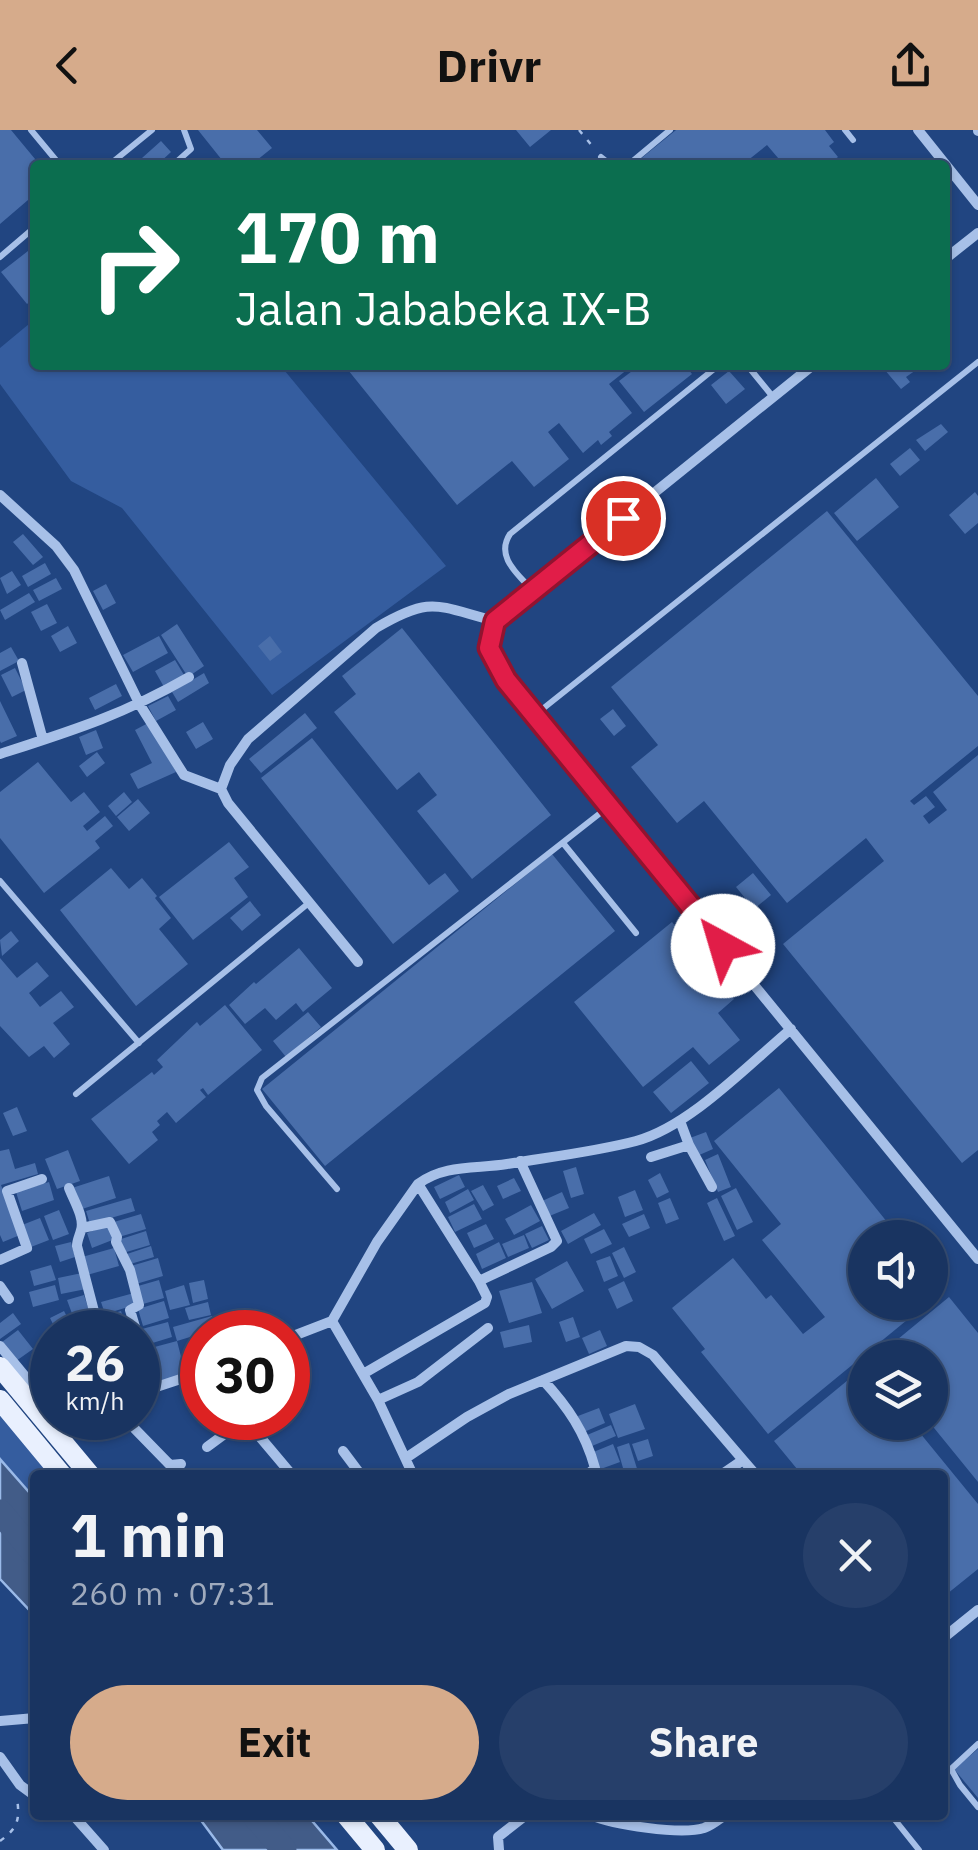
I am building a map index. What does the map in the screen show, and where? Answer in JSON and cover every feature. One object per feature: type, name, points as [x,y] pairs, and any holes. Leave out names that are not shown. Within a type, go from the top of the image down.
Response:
[{"type":"main road","points":[[0,1367],[30,1393]]},
{"type":"main road","points":[[0,1400],[58,1470]]},
{"type":"main road","points":[[70,1440],[87,1470]]},
{"type":"main road","points":[[365,1820],[375,1850]]},
{"type":"main road","points":[[367,1820],[408,1850]]},
{"type":"street","points":[[918,130],[942,160]]},
{"type":"street","points":[[950,169],[978,204]]},
{"type":"street","points":[[950,255],[978,233]]},
{"type":"street","points":[[807,370],[495,621],[489,638],[491,655],[506,680],[978,1260]]},
{"type":"street","points":[[0,495],[56,546],[74,570],[140,705],[184,775],[222,789]]},
{"type":"street","points":[[358,962],[228,803],[222,789],[230,765],[248,739],[376,628],[422,606],[495,621]]},
{"type":"street","points":[[22,664],[43,740]]},
{"type":"street","points":[[0,754],[68,734],[140,705],[189,677]]},
{"type":"street","points":[[310,1330],[332,1321],[378,1242],[418,1184],[441,1171],[635,1142],[680,1121],[791,1029]]},
{"type":"street","points":[[680,1121],[712,1188]]},
{"type":"street","points":[[651,1157],[689,1144]]},
{"type":"street","points":[[479,1281],[551,1247],[556,1241],[520,1162]]},
{"type":"street","points":[[0,1260],[26,1248],[7,1191],[42,1179]]},
{"type":"street","points":[[363,1374],[485,1303],[487,1296],[479,1281],[418,1184]]},
{"type":"street","points":[[69,1188],[82,1228]]},
{"type":"street","points":[[93,1310],[76,1238],[82,1228],[110,1222],[130,1270],[139,1305],[130,1310]]},
{"type":"street","points":[[0,1286],[9,1299]]},
{"type":"street","points":[[332,1321],[378,1400],[411,1470]]},
{"type":"street","points":[[378,1400],[418,1382],[488,1328]]},
{"type":"street","points":[[0,1346],[30,1383]]},
{"type":"street","points":[[406,1458],[480,1409],[588,1363],[607,1351],[638,1346],[653,1356],[752,1470]]},
{"type":"street","points":[[543,1380],[568,1407],[583,1433],[593,1470]]},
{"type":"street","points":[[147,1440],[177,1468]]},
{"type":"street","points":[[208,1447],[217,1440]]},
{"type":"street","points":[[262,1440],[286,1470]]},
{"type":"street","points":[[343,1451],[357,1470]]},
{"type":"street","points":[[728,1470],[743,1460]]},
{"type":"street","points":[[948,1633],[978,1610]]},
{"type":"street","points":[[0,1720],[30,1718]]},
{"type":"street","points":[[0,1757],[30,1791]]},
{"type":"street","points":[[77,1820],[104,1850]]},
{"type":"street","points":[[499,1850],[498,1837],[520,1820]]},
{"type":"street","points":[[617,1820],[688,1830],[700,1829],[716,1820]]},
{"type":"lane","points":[[31,130],[56,160]]},
{"type":"lane","points":[[116,160],[152,130]]},
{"type":"lane","points":[[178,160],[192,146],[184,130]]},
{"type":"lane","points":[[634,160],[670,130]]},
{"type":"lane","points":[[845,130],[853,140]]},
{"type":"lane","points":[[0,257],[30,232]]},
{"type":"lane","points":[[535,715],[978,362]]},
{"type":"lane","points":[[533,591],[506,558],[504,544],[510,534],[713,370]]},
{"type":"lane","points":[[750,370],[772,397]]},
{"type":"lane","points":[[337,1189],[266,1106],[257,1090],[262,1078],[609,806]]},
{"type":"lane","points":[[563,843],[636,934]]},
{"type":"lane","points":[[0,881],[139,1044]]},
{"type":"lane","points":[[76,1094],[311,901]]},
{"type":"lane","points":[[978,1744],[951,1769],[978,1807]]},
{"type":"lane","points":[[895,1820],[919,1850]]},
{"type":"path","points":[[580,130],[601,158]]},
{"type":"path","points":[[0,1841],[16,1830],[18,1822],[13,1776]]},
{"type":"shaded area","points":[[30,323],[30,370],[284,370],[446,566],[272,695],[122,508],[71,481],[0,384],[0,348]]},
{"type":"shaded area","points":[[0,1400],[58,1470],[30,1470],[30,1492],[0,1458]]},
{"type":"shaded area","points":[[0,1459],[30,1493],[30,1611],[0,1579]]},
{"type":"shaded area","points":[[201,1820],[311,1820],[337,1850],[223,1850]]},
{"type":"building","points":[[0,130],[11,130],[36,160],[30,160],[30,198],[0,224]]},
{"type":"building","points":[[198,130],[257,130],[272,148],[257,160],[222,160]]},
{"type":"building","points":[[516,130],[551,130],[530,147]]},
{"type":"building","points":[[676,130],[825,130],[834,142],[829,146],[838,157],[780,160],[767,145],[748,160],[639,160]]},
{"type":"building","points":[[161,141],[171,152],[162,160],[142,158]]},
{"type":"building","points":[[28,251],[30,301],[27,304],[1,272]]},
{"type":"building","points":[[348,370],[627,370],[609,384],[632,413],[609,432],[612,436],[601,445],[598,440],[583,453],[559,423],[548,432],[569,459],[534,487],[512,461],[457,505]]},
{"type":"building","points":[[633,370],[689,370],[692,374],[644,412],[619,381]]},
{"type":"building","points":[[885,370],[916,370],[906,377],[910,382],[901,389]]},
{"type":"building","points":[[729,371],[745,389],[726,404],[711,385]]},
{"type":"building","points":[[941,424],[948,432],[925,451],[916,440]]},
{"type":"building","points":[[910,448],[920,460],[900,476],[890,464]]},
{"type":"building","points":[[876,478],[899,507],[857,541],[834,513]]},
{"type":"building","points":[[975,492],[978,523],[965,534],[949,515]]},
{"type":"building","points":[[827,511],[978,696],[978,746],[910,801],[914,805],[926,796],[935,807],[923,816],[929,824],[947,810],[933,792],[978,755],[978,1150],[962,1163],[783,944],[884,861],[866,838],[787,903],[704,801],[677,823],[631,767],[658,745],[611,687]]},
{"type":"building","points":[[23,534],[43,557],[33,565],[13,542]]},
{"type":"building","points":[[45,563],[51,574],[28,587],[22,576]]},
{"type":"building","points":[[12,571],[21,585],[7,594],[0,578]]},
{"type":"building","points":[[56,578],[62,589],[39,601],[33,590]]},
{"type":"building","points":[[106,584],[116,603],[103,610],[93,591]]},
{"type":"building","points":[[29,593],[35,602],[5,620],[0,610]]},
{"type":"building","points":[[47,604],[57,623],[41,631],[31,612]]},
{"type":"building","points":[[177,624],[204,666],[188,677],[161,635]]},
{"type":"building","points":[[68,626],[77,643],[60,652],[51,636]]},
{"type":"building","points":[[402,628],[551,815],[472,879],[417,811],[437,795],[419,772],[397,790],[334,712],[356,694],[342,676]]},
{"type":"building","points":[[159,636],[168,653],[133,672],[123,655]]},
{"type":"building","points":[[270,636],[282,652],[270,661],[258,646]]},
{"type":"building","points":[[11,647],[19,661],[0,671],[0,653]]},
{"type":"building","points":[[175,660],[184,675],[164,687],[155,671]]},
{"type":"building","points":[[15,668],[26,690],[12,697],[1,675]]},
{"type":"building","points":[[204,673],[209,683],[178,702],[172,692]]},
{"type":"building","points":[[116,684],[122,696],[95,710],[89,698]]},
{"type":"building","points":[[168,696],[176,710],[156,721],[148,706]]},
{"type":"building","points":[[0,701],[17,736],[1,743],[0,741]]},
{"type":"building","points":[[613,709],[626,726],[614,736],[600,719]]},
{"type":"building","points":[[305,713],[317,728],[261,773],[249,759]]},
{"type":"building","points":[[150,722],[176,772],[138,789],[130,774],[152,763],[135,730]]},
{"type":"building","points":[[203,722],[213,739],[196,749],[186,732]]},
{"type":"building","points":[[96,730],[103,748],[86,755],[79,737]]},
{"type":"building","points":[[312,738],[429,885],[445,873],[459,891],[393,944],[261,778]]},
{"type":"building","points":[[97,752],[105,763],[87,777],[79,766]]},
{"type":"building","points":[[38,762],[71,802],[84,792],[100,812],[83,826],[87,831],[105,816],[113,826],[95,841],[100,848],[44,893],[0,838],[0,792]]},
{"type":"building","points":[[124,792],[132,802],[116,816],[108,806]]},
{"type":"building","points":[[138,799],[150,813],[129,831],[117,817]]},
{"type":"building","points":[[229,842],[249,867],[234,878],[248,897],[193,940],[159,897]]},
{"type":"building","points":[[552,854],[615,931],[325,1166],[262,1089]]},
{"type":"building","points":[[111,868],[129,889],[142,878],[157,896],[171,918],[159,929],[188,964],[136,1006],[60,910]]},
{"type":"building","points":[[753,873],[771,895],[754,909],[736,887]]},
{"type":"building","points":[[250,901],[261,915],[242,931],[230,918]]},
{"type":"building","points":[[672,922],[734,999],[718,1013],[740,1040],[709,1065],[693,1047],[643,1087],[574,1002]]},
{"type":"building","points":[[11,931],[19,941],[2,956],[0,940]]},
{"type":"building","points":[[299,948],[332,988],[303,1012],[296,1003],[276,1020],[265,1008],[245,1024],[229,1005]]},
{"type":"building","points":[[0,958],[17,978],[37,962],[49,976],[29,993],[40,1007],[61,991],[74,1007],[53,1023],[70,1044],[54,1058],[44,1046],[29,1057],[0,1026]]},
{"type":"building","points":[[225,1005],[262,1050],[208,1095],[203,1088],[200,1090],[206,1097],[176,1123],[167,1112],[152,1132],[158,1140],[129,1164],[91,1119],[152,1072],[154,1075],[163,1067],[157,1060],[197,1022],[200,1026]]},
{"type":"building","points":[[308,1012],[321,1027],[286,1057],[273,1041]]},
{"type":"building","points":[[691,1061],[709,1083],[671,1113],[653,1092]]},
{"type":"building","points":[[779,1088],[885,1220],[848,1220],[848,1320],[907,1320],[883,1340],[848,1340],[848,1368],[768,1434],[701,1352],[705,1349],[672,1308],[733,1258],[766,1299],[771,1295],[803,1334],[825,1317],[762,1240],[781,1224],[714,1141]]},
{"type":"building","points":[[17,1107],[27,1131],[13,1136],[3,1113]]},
{"type":"building","points":[[706,1132],[713,1149],[697,1156],[690,1138]]},
{"type":"building","points":[[9,1149],[15,1169],[35,1163],[38,1174],[1,1185],[20,1235],[3,1242],[0,1235],[0,1151]]},
{"type":"building","points":[[68,1150],[80,1181],[57,1189],[45,1159]]},
{"type":"building","points":[[718,1154],[731,1187],[718,1192],[705,1160]]},
{"type":"building","points":[[576,1167],[584,1194],[571,1198],[563,1171]]},
{"type":"building","points":[[660,1173],[669,1192],[657,1198],[648,1180]]},
{"type":"building","points":[[459,1175],[465,1187],[440,1199],[434,1187]]},
{"type":"building","points":[[109,1176],[116,1198],[79,1210],[72,1188]]},
{"type":"building","points":[[514,1178],[521,1191],[503,1199],[497,1186]]},
{"type":"building","points":[[49,1182],[54,1200],[22,1211],[16,1192]]},
{"type":"building","points":[[483,1185],[494,1205],[483,1211],[471,1191]]},
{"type":"building","points":[[736,1188],[753,1222],[737,1230],[721,1196]]},
{"type":"building","points":[[468,1189],[474,1200],[450,1213],[445,1202]]},
{"type":"building","points":[[635,1190],[643,1210],[625,1217],[618,1197]]},
{"type":"building","points":[[562,1192],[569,1208],[547,1217],[540,1202]]},
{"type":"building","points":[[131,1198],[135,1211],[90,1224],[86,1211]]},
{"type":"building","points":[[670,1198],[679,1219],[666,1224],[658,1203]]},
{"type":"building","points":[[717,1198],[735,1236],[724,1241],[707,1203]]},
{"type":"building","points":[[474,1204],[482,1219],[455,1232],[448,1217]]},
{"type":"building","points":[[531,1205],[540,1221],[514,1235],[505,1219]]},
{"type":"building","points":[[59,1210],[69,1234],[53,1240],[44,1216]]},
{"type":"building","points":[[594,1213],[601,1225],[568,1244],[561,1231]]},
{"type":"building","points":[[141,1214],[146,1229],[119,1237],[114,1222]]},
{"type":"building","points":[[644,1214],[650,1228],[629,1237],[622,1224]]},
{"type":"building","points":[[40,1218],[49,1240],[31,1247],[22,1225]]},
{"type":"building","points":[[109,1224],[115,1239],[92,1248],[87,1233]]},
{"type":"building","points":[[486,1224],[494,1239],[474,1248],[467,1233]]},
{"type":"building","points":[[542,1226],[549,1240],[532,1248],[525,1234]]},
{"type":"building","points":[[604,1229],[612,1244],[591,1254],[584,1239]]},
{"type":"building","points":[[146,1231],[150,1245],[123,1253],[118,1240]]},
{"type":"building","points":[[524,1235],[529,1248],[508,1257],[502,1244]]},
{"type":"building","points":[[71,1242],[75,1257],[60,1262],[55,1246]]},
{"type":"building","points":[[499,1242],[506,1258],[482,1269],[476,1254]]},
{"type":"building","points":[[151,1246],[154,1257],[127,1265],[124,1255]]},
{"type":"building","points":[[624,1247],[636,1272],[624,1278],[612,1253]]},
{"type":"building","points":[[114,1248],[119,1266],[87,1275],[82,1257]]},
{"type":"building","points":[[610,1256],[618,1276],[604,1282],[596,1261]]},
{"type":"building","points":[[158,1258],[163,1276],[136,1284],[131,1266]]},
{"type":"building","points":[[567,1261],[584,1291],[552,1309],[535,1279]]},
{"type":"building","points":[[51,1265],[56,1280],[34,1286],[30,1271]]},
{"type":"building","points":[[82,1273],[86,1289],[61,1294],[58,1278]]},
{"type":"building","points":[[159,1280],[164,1298],[143,1304],[138,1286]]},
{"type":"building","points":[[204,1280],[208,1299],[193,1303],[189,1283]]},
{"type":"building","points":[[624,1281],[633,1301],[617,1309],[608,1289]]},
{"type":"building","points":[[532,1282],[542,1313],[509,1323],[499,1291]]},
{"type":"building","points":[[55,1285],[59,1300],[33,1307],[29,1292]]},
{"type":"building","points":[[184,1285],[190,1305],[170,1310],[165,1291]]},
{"type":"building","points":[[134,1293],[138,1304],[104,1310],[101,1302]]},
{"type":"building","points":[[84,1295],[89,1310],[71,1310],[67,1300]]},
{"type":"building","points":[[948,1298],[978,1333],[978,1482],[944,1440],[948,1440],[948,1340],[897,1340],[921,1320],[948,1320]]},
{"type":"building","points":[[164,1301],[169,1318],[160,1321],[160,1310],[138,1309]]},
{"type":"building","points":[[208,1302],[210,1310],[186,1310]]},
{"type":"building","points":[[13,1313],[21,1324],[0,1339],[0,1323]]},
{"type":"building","points":[[573,1317],[580,1337],[566,1342],[559,1322]]},
{"type":"building","points":[[168,1322],[172,1337],[160,1341],[160,1324]]},
{"type":"building","points":[[180,1325],[180,1340],[177,1341],[173,1327]]},
{"type":"building","points":[[529,1325],[532,1342],[504,1348],[500,1332]]},
{"type":"building","points":[[18,1330],[30,1351],[16,1361],[2,1342]]},
{"type":"building","points":[[600,1330],[607,1346],[589,1354],[582,1338]]},
{"type":"building","points":[[177,1341],[180,1378],[160,1383],[160,1346]]},
{"type":"building","points":[[848,1380],[848,1440],[926,1440],[978,1504],[978,1569],[948,1593],[948,1470],[798,1470],[774,1441]]},
{"type":"building","points":[[635,1404],[645,1429],[618,1438],[609,1414]]},
{"type":"building","points":[[599,1408],[605,1423],[584,1432],[578,1416]]},
{"type":"building","points":[[611,1425],[616,1436],[592,1446],[587,1435]]},
{"type":"building","points":[[648,1439],[653,1456],[638,1461],[632,1444]]},
{"type":"building","points":[[629,1443],[637,1470],[624,1470],[617,1447]]},
{"type":"building","points":[[613,1444],[620,1462],[598,1470],[591,1453]]},
{"type":"building","points":[[978,1749],[978,1798],[954,1769]]},
{"type":"waterway","points":[[0,1512],[30,1548]]},
{"type":"waterway","points":[[258,1820],[284,1850]]},
{"type":"route","points":[[623,518],[495,621],[489,648],[506,680],[723,946]]}]
